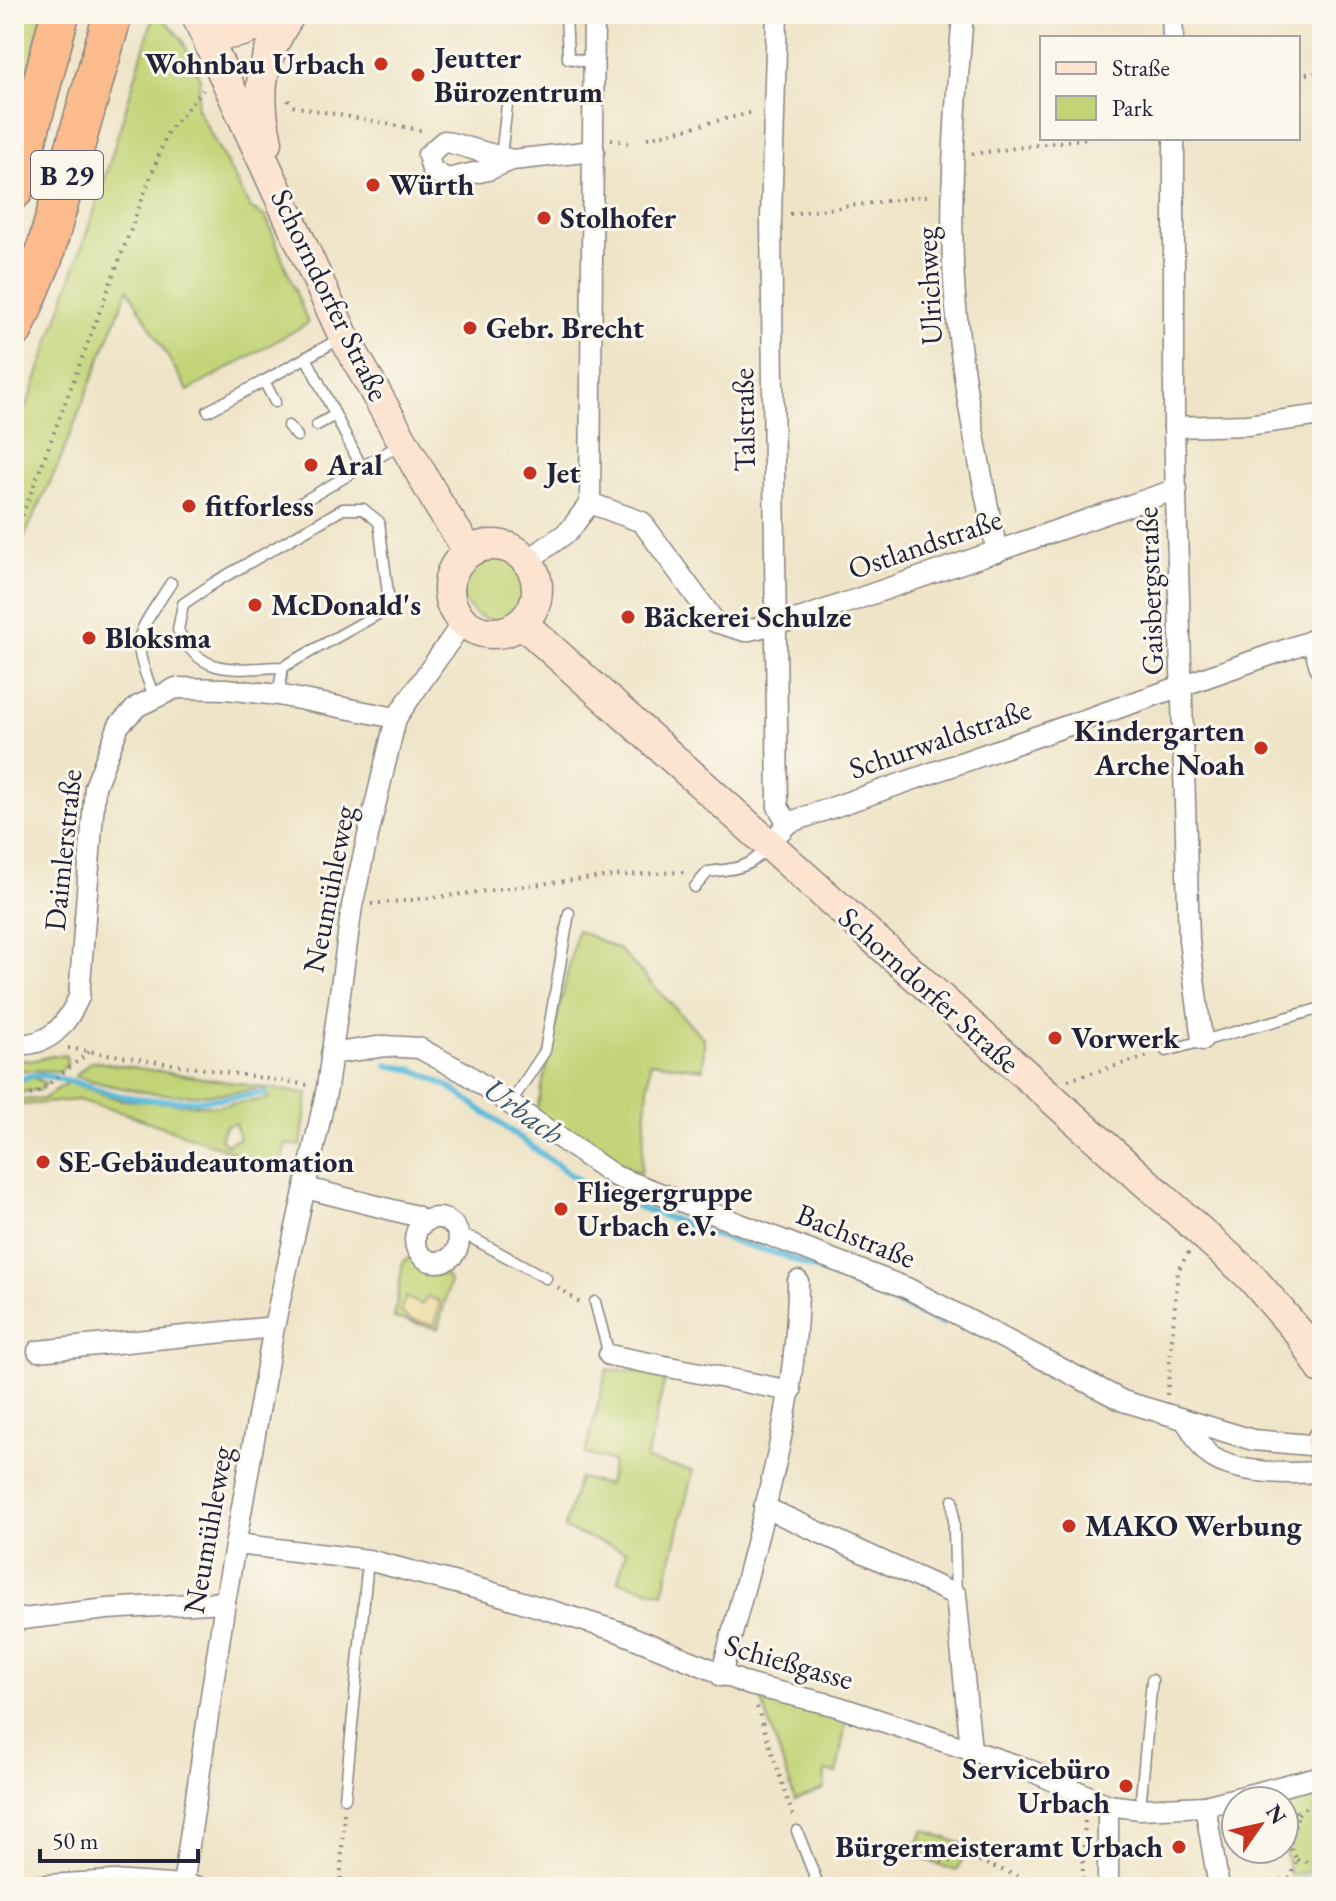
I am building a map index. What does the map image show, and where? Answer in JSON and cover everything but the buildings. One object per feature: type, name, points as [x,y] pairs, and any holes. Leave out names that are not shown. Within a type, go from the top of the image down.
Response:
[{"type":"highway","name":"B 29","points":[[14,190],[60,14]]},
{"type":"highway","name":"B 29","points":[[14,329],[43,259],[113,16]]},
{"type":"street","points":[[207,20],[230,36],[248,32],[275,14]]},
{"type":"street","points":[[277,187],[264,127],[260,81],[268,48],[290,14]]},
{"type":"street","points":[[527,561],[569,531],[590,503],[594,14]]},
{"type":"street","name":"Talstraße","points":[[777,14],[771,217],[778,807],[788,823]]},
{"type":"street","name":"Ulrichweg","points":[[963,14],[953,156],[953,264],[968,410],[997,552]]},
{"type":"street","points":[[1172,14],[1173,36]]},
{"type":"street","name":"Schorndorfer Straße","points":[[207,20],[344,337],[403,443],[469,551]]},
{"type":"street","name":"Gaisbergstraße","points":[[1174,140],[1174,427],[1184,684],[1189,940],[1202,1040]]},
{"type":"street","points":[[506,158],[594,151]]},
{"type":"street","points":[[1174,427],[1247,425],[1322,415]]},
{"type":"street","name":"Ostlandstraße","points":[[590,503],[642,522],[715,622],[745,631],[777,626],[1177,489]]},
{"type":"street","points":[[494,544],[509,547],[527,561],[538,589],[534,608],[522,623],[511,630],[486,633],[463,622],[449,600],[448,587],[457,563],[469,551],[494,544]]},
{"type":"street","name":"Neumühleweg","points":[[190,1886],[225,1602],[274,1327],[327,1088],[352,906],[396,718],[463,622]]},
{"type":"street","name":"Schorndorfer Straße","points":[[522,623],[767,847],[1250,1276],[1301,1335],[1322,1369]]},
{"type":"street","points":[[1317,638],[1322,673]]},
{"type":"street","name":"Schurwaldstraße","points":[[767,847],[788,823],[1317,638]]},
{"type":"street","name":"Daimlerstraße","points":[[48,1039],[68,1022],[79,997],[95,787],[107,747],[119,725],[138,706],[176,688],[278,695],[396,718]]},
{"type":"street","points":[[14,1044],[48,1039]]},
{"type":"street","name":"Bachstraße","points":[[331,1054],[385,1046],[419,1048],[465,1073],[615,1176],[907,1288],[1123,1401],[1253,1440],[1322,1447]]},
{"type":"street","points":[[306,1188],[416,1216],[424,1223],[445,1220],[458,1235],[457,1249],[448,1260],[427,1260],[415,1242],[424,1223]]},
{"type":"street","points":[[721,1676],[791,1391],[798,1341],[798,1281]]},
{"type":"street","points":[[38,1351],[274,1327]]},
{"type":"street","points":[[609,1355],[791,1391]]},
{"type":"street","points":[[1186,1422],[1212,1457],[1257,1471],[1295,1475],[1322,1471]]},
{"type":"street","points":[[1322,1440],[1322,1447]]},
{"type":"street","points":[[764,1507],[956,1595],[971,1750]]},
{"type":"street","name":"Schießgasse","points":[[237,1544],[368,1560],[487,1591],[617,1631],[721,1676],[833,1705],[1025,1768],[1108,1805],[1140,1809],[1205,1806],[1220,1802]]},
{"type":"street","points":[[14,1620],[107,1609],[225,1602]]},
{"type":"street","name":"Schießgasse","points":[[1284,1785],[1322,1776]]},
{"type":"street","points":[[1108,1805],[1108,1887]]},
{"type":"street","points":[[1205,1806],[1219,1887]]},
{"type":"street","points":[[18,1887],[113,1881],[190,1886]]},
{"type":"lane","points":[[566,14],[568,58],[594,63]]},
{"type":"lane","points":[[506,158],[507,105]]},
{"type":"lane","points":[[208,411],[344,337]]},
{"type":"lane","points":[[306,357],[362,468]]},
{"type":"lane","points":[[264,381],[275,402]]},
{"type":"lane","points":[[317,425],[335,415]]},
{"type":"lane","points":[[288,426],[297,436]]},
{"type":"lane","points":[[294,507],[403,443]]},
{"type":"lane","points":[[343,509],[363,509],[379,522],[389,602],[378,614],[283,667],[205,665],[193,655],[178,630],[183,604],[217,581],[343,509]]},
{"type":"lane","points":[[154,696],[137,654],[138,635],[171,583]]},
{"type":"lane","points":[[278,695],[283,667]]},
{"type":"lane","points":[[695,887],[708,872],[741,868],[756,861],[767,847]]},
{"type":"lane","points":[[509,1105],[545,1051],[569,913]]},
{"type":"lane","points":[[1166,1051],[1322,1008]]},
{"type":"lane","points":[[458,1235],[472,1238],[546,1278]]},
{"type":"lane","points":[[595,1302],[609,1355]]},
{"type":"lane","points":[[953,1500],[956,1595]]},
{"type":"lane","points":[[345,1798],[368,1560]]},
{"type":"lane","points":[[1140,1809],[1152,1680]]},
{"type":"lane","points":[[797,1831],[819,1887]]},
{"type":"path","points":[[1300,75],[1322,72]]},
{"type":"path","points":[[14,538],[168,131],[207,86]]},
{"type":"path","points":[[283,90],[292,106],[428,131]]},
{"type":"path","points":[[647,138],[775,107]]},
{"type":"path","points":[[953,156],[1074,140]]},
{"type":"path","points":[[771,217],[954,191]]},
{"type":"path","points":[[352,906],[474,895],[586,878],[708,872]]},
{"type":"path","points":[[48,1039],[62,1047],[89,1052],[327,1088]]},
{"type":"path","points":[[1039,1088],[1166,1051]]},
{"type":"path","points":[[14,1097],[36,1094],[46,1088],[89,1052]]},
{"type":"path","points":[[1165,1415],[1178,1270],[1204,1235]]},
{"type":"path","points":[[546,1278],[599,1318]]},
{"type":"path","points":[[750,1685],[797,1831]]},
{"type":"path","points":[[888,1844],[944,1863],[965,1856],[1036,1883],[1079,1887],[1085,1796]]},
{"type":"path","points":[[340,1887],[345,1798]]},
{"type":"path","points":[[1300,1812],[1311,1803],[1322,1805]]},
{"type":"path","points":[[1300,1861],[1322,1861]]},
{"type":"path","points":[[1257,1884],[1290,1878],[1295,1865]]},
{"type":"green space","points":[[14,14],[44,14],[14,122]]},
{"type":"green space","points":[[154,14],[159,14],[182,39],[200,79],[197,108],[251,209],[266,217],[308,323],[188,391],[128,289],[58,465],[14,559],[14,432],[33,390],[102,188]]},
{"type":"green space","points":[[501,554],[519,563],[526,574],[526,600],[519,611],[508,618],[489,620],[471,611],[464,600],[462,581],[471,563],[482,556]]},
{"type":"green space","points":[[577,930],[620,950],[704,1039],[703,1069],[650,1062],[641,1173],[596,1155],[536,1113]]},
{"type":"green space","points":[[66,1056],[67,1065],[60,1071],[14,1070],[14,1059],[30,1061]]},
{"type":"green space","points":[[91,1061],[308,1094],[301,1146],[286,1144],[280,1169],[127,1114],[78,1100],[14,1106],[14,1100],[43,1099],[68,1082],[121,1100],[217,1106],[268,1099],[264,1088],[214,1094],[169,1094],[124,1088],[75,1076]],"holes":[[[235,1123],[239,1138],[226,1145],[220,1138],[225,1126]]]},
{"type":"green space","points":[[33,1077],[46,1084],[39,1090],[14,1093],[14,1079],[24,1081]]},
{"type":"green space","points":[[411,1257],[430,1275],[444,1274],[450,1281],[438,1329],[394,1318],[403,1261]]},
{"type":"green space","points":[[607,1369],[666,1375],[646,1460],[693,1471],[663,1593],[618,1581],[626,1551],[564,1529],[579,1478],[608,1485],[613,1462],[585,1454]]},
{"type":"green space","points":[[776,1697],[847,1716],[837,1773],[825,1771],[824,1789],[795,1800],[761,1698]]},
{"type":"green space","points":[[1322,1792],[1322,1870],[1290,1875],[1288,1865],[1300,1865],[1300,1798]]},
{"type":"green space","points":[[924,1830],[969,1846],[956,1871],[912,1855]]},
{"type":"sand","points":[[406,1297],[422,1305],[427,1297],[440,1301],[435,1325],[410,1320],[400,1311]]},
{"type":"waterway","name":"Urbach","points":[[387,1065],[415,1070],[448,1086],[592,1190],[729,1240],[783,1255],[942,1324]]},
{"type":"waterway","name":"Urbach","points":[[14,1076],[22,1079],[45,1076],[141,1099],[177,1101],[266,1093]]},
{"type":"waterway","points":[[1271,1886],[1310,1879]]},
{"type":"place","name":"Wohnbau Urbach","points":[[381,64]]},
{"type":"place","name":"Jeutter Bürozentrum","points":[[418,75]]},
{"type":"place","name":"Würth","points":[[373,185]]},
{"type":"place","name":"Stolhofer","points":[[544,218]]},
{"type":"place","name":"Gebr. Brecht","points":[[470,328]]},
{"type":"place","name":"Aral","points":[[311,465]]},
{"type":"place","name":"Jet","points":[[530,473]]},
{"type":"place","name":"fitforless","points":[[189,506]]},
{"type":"place","name":"McDonald's","points":[[255,605]]},
{"type":"place","name":"Bäckerei Schulze","points":[[628,617]]},
{"type":"place","name":"Bloksma","points":[[89,638]]},
{"type":"place","name":"Kindergarten Arche Noah","points":[[1261,748]]},
{"type":"place","name":"Vorwerk","points":[[1055,1038]]},
{"type":"place","name":"SE-Gebäudeautomation","points":[[43,1162]]},
{"type":"place","name":"Fliegergruppe Urbach e.V.","points":[[561,1209]]},
{"type":"place","name":"MAKO Werbung","points":[[1069,1526]]},
{"type":"place","name":"Servicebüro Urbach","points":[[1126,1786]]},
{"type":"place","name":"Bürgermeisteramt Urbach","points":[[1179,1847]]}]
